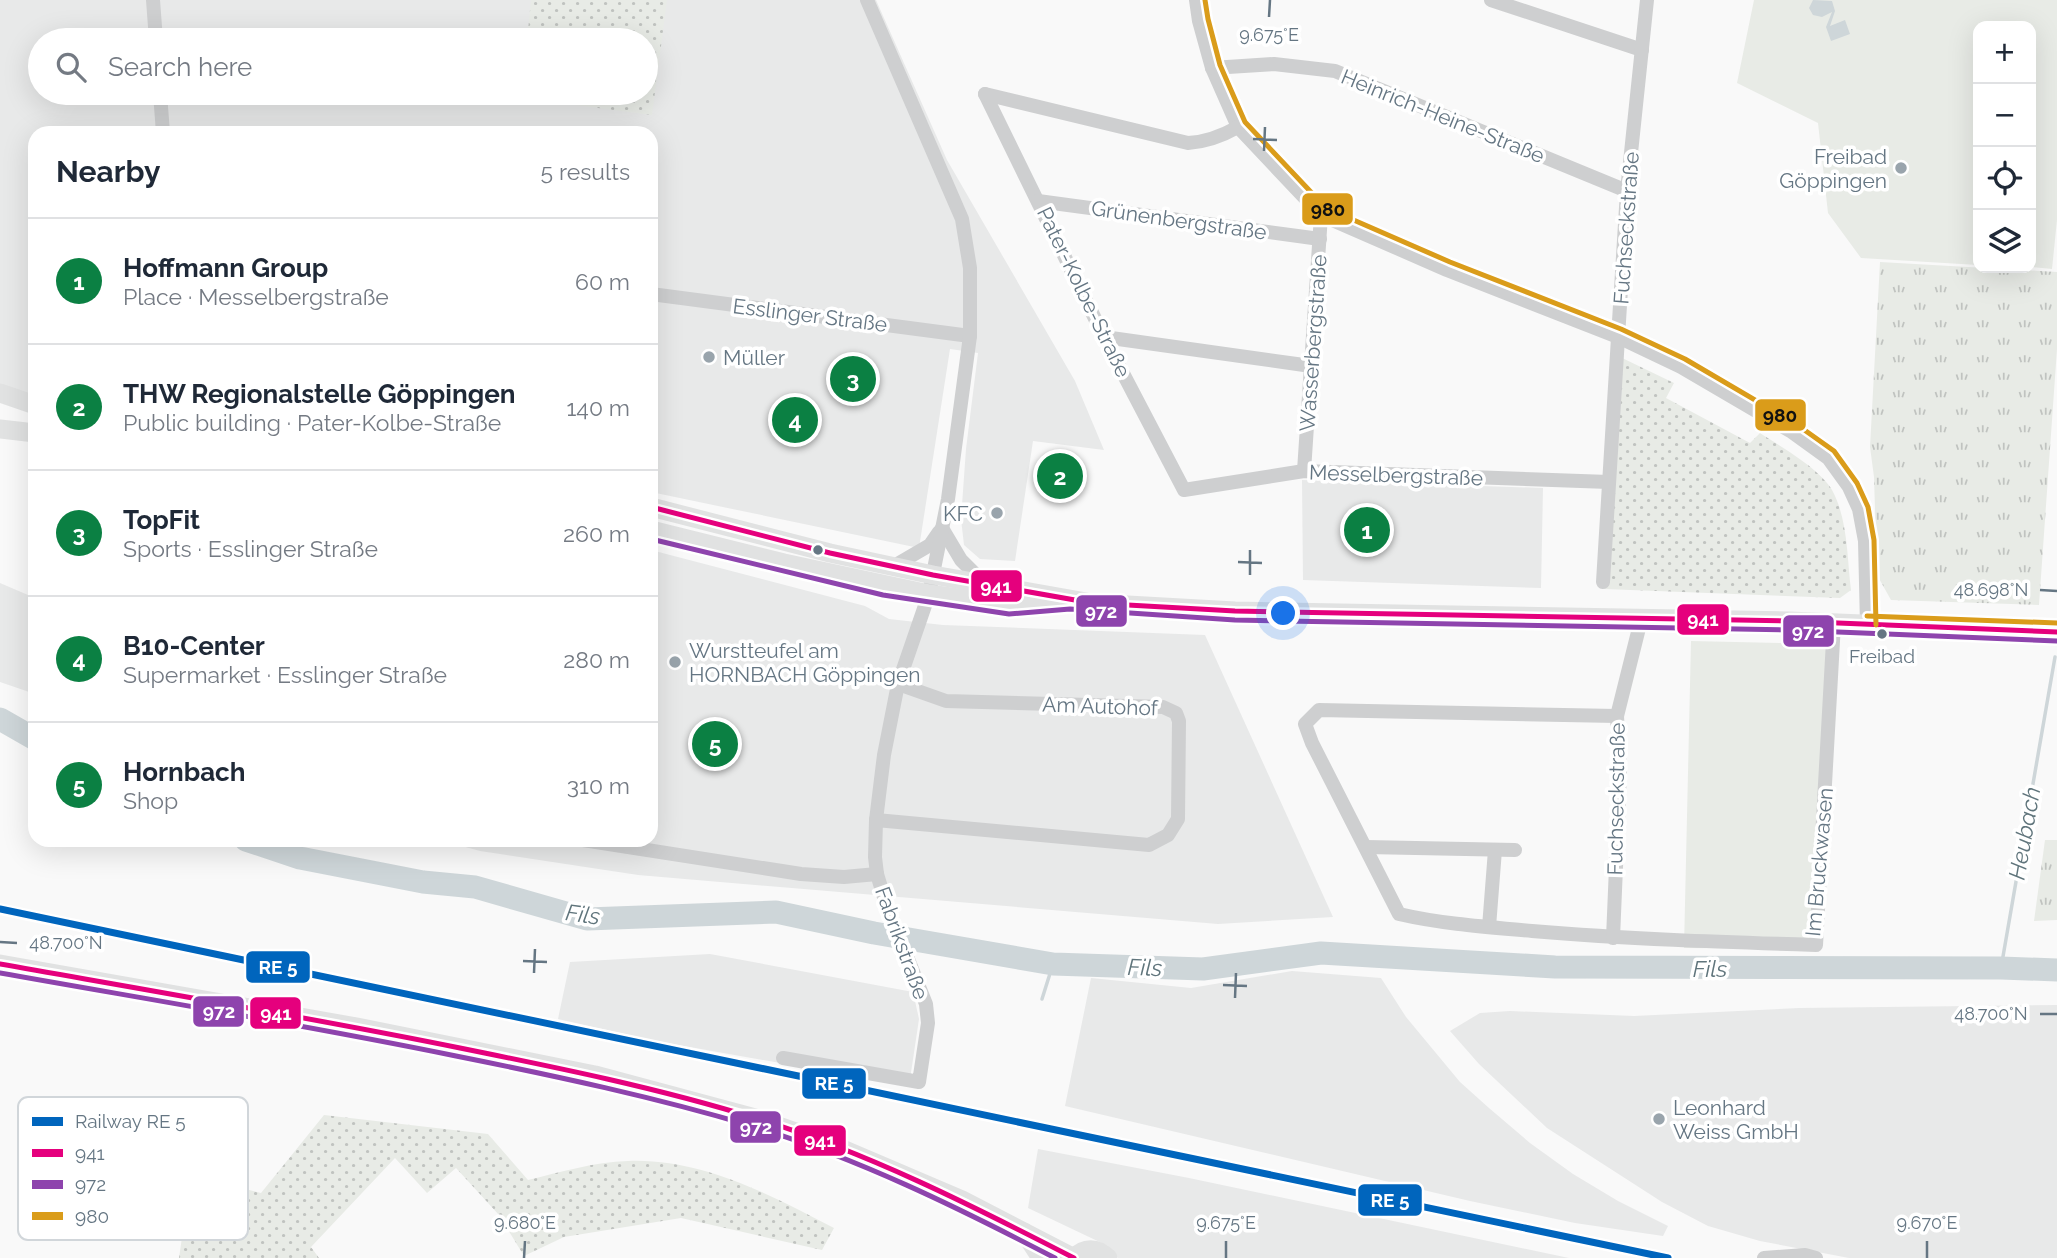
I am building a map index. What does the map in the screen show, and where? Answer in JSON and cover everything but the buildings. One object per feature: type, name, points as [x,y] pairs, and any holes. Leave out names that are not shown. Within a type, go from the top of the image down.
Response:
[{"type":"main road","points":[[0,393],[28,403]]},
{"type":"main road","points":[[0,408],[28,410]]},
{"type":"main road","points":[[0,429],[28,432]]},
{"type":"main road","points":[[658,509],[830,553],[1070,600],[1224,610],[1835,623],[2057,632]]},
{"type":"main road","points":[[658,532],[796,566],[929,594],[1009,605],[1070,600]]},
{"type":"main road","points":[[0,964],[371,1029],[594,1075],[755,1118],[833,1144],[962,1200],[1074,1258],[1084,1250],[1091,1249],[1108,1258]]},
{"type":"main road","points":[[1021,1229],[1041,1258]]},
{"type":"street","points":[[153,0],[155,28]]},
{"type":"street","points":[[628,847],[801,874],[845,877],[877,874],[876,820],[884,755],[898,684],[929,594],[942,528],[970,336],[970,268],[962,219],[867,0]]},
{"type":"street","points":[[1196,0],[1212,68],[1238,127],[1321,215],[1447,270],[1618,337],[1689,372],[1792,432],[1828,458],[1849,487],[1859,509],[1865,541],[1867,625]]},
{"type":"street","points":[[1491,0],[1642,50]]},
{"type":"street","name":"Fuchseckstraße","points":[[1603,582],[1627,191],[1647,0]]},
{"type":"street","name":"Heinrich-Heine-Straße","points":[[1212,68],[1274,65],[1335,71],[1627,191]]},
{"type":"street","name":"Pater-Kolbe-Straße","points":[[1184,490],[1104,337],[985,94],[1188,143],[1200,143],[1219,137],[1238,127]]},
{"type":"street","points":[[161,105],[162,126]]},
{"type":"street","name":"Grünenbergstraße","points":[[1038,201],[1320,239]]},
{"type":"street","name":"Wasserbergstraße","points":[[1304,471],[1321,215]]},
{"type":"street","name":"Esslinger Straße","points":[[658,295],[970,336]]},
{"type":"street","points":[[1104,337],[1311,366]]},
{"type":"street","name":"Messelbergstraße","points":[[1184,490],[1304,471],[1609,482]]},
{"type":"street","points":[[894,566],[930,545],[942,528]]},
{"type":"street","points":[[942,528],[961,560],[983,583]]},
{"type":"street","name":"Fuchseckstraße","points":[[1613,938],[1620,772],[1617,716],[1641,620]]},
{"type":"street","name":"Im Bruckwasen","points":[[1617,716],[1319,710],[1306,724],[1312,743],[1366,847],[1391,903],[1399,914],[1489,928],[1613,938],[1816,945],[1835,623]]},
{"type":"street","name":"Am Autohof","points":[[876,820],[1149,845],[1168,835],[1178,819],[1179,721],[1176,713],[1163,706],[946,701],[898,684]]},
{"type":"street","points":[[1366,847],[1515,850]]},
{"type":"street","points":[[1489,928],[1495,849]]},
{"type":"street","name":"Fabrikstraße","points":[[782,1058],[919,1082],[928,1023],[926,1004],[886,904],[877,874]]},
{"type":"street","points":[[1764,1258],[1805,1255],[1816,1258]]},
{"type":"shaded area","points":[[0,0],[876,0],[947,160],[1075,381],[1104,450],[1033,441],[1015,561],[980,559],[964,545],[961,519],[966,449],[978,353],[950,349],[919,548],[658,493],[658,126],[28,126],[28,398],[0,388]]},
{"type":"shaded area","points":[[1813,0],[1832,1],[1835,11],[1830,26],[1845,20],[1850,34],[1831,41],[1826,27],[1832,12],[1822,17],[1813,15],[1809,8]]},
{"type":"shaded area","points":[[1302,480],[1543,488],[1541,588],[1303,580]]},
{"type":"shaded area","points":[[658,552],[865,606],[889,619],[943,625],[1205,635],[1333,917],[1218,924],[638,875],[465,847],[658,847]]},
{"type":"shaded area","points":[[0,583],[28,595],[28,692],[0,682]]},
{"type":"shaded area","points":[[710,954],[913,992],[919,1019],[909,1086],[656,1041],[558,1019],[570,962]]},
{"type":"shaded area","points":[[1292,971],[1381,978],[1406,1017],[1460,1082],[1530,1143],[1573,1174],[1668,1226],[1663,1236],[1575,1223],[1470,1201],[1065,1106],[1091,978],[1191,988]]},
{"type":"shaded area","points":[[2057,1005],[2057,1258],[1849,1258],[1760,1241],[1708,1226],[1662,1202],[1547,1128],[1479,1064],[1450,1031],[1480,1013],[1510,1011],[1634,1016],[1799,1008]]},
{"type":"shaded area","points":[[1038,1149],[1569,1258],[1118,1258],[1108,1246],[1028,1208]]},
{"type":"green space","points":[[531,0],[667,0],[658,69],[658,28],[528,28]]},
{"type":"green space","name":"Freibad Göppingen","points":[[1754,0],[2057,0],[2057,220],[2052,269],[2036,267],[2036,21],[1973,21],[1973,265],[1861,258],[1828,213],[1818,123],[1737,83]]},
{"type":"green space","points":[[575,105],[653,105],[652,115]]},
{"type":"green space","points":[[1880,262],[1973,267],[1973,273],[2057,272],[2057,349],[2039,605],[1891,600],[1877,575],[1874,477],[1870,447]]},
{"type":"green space","points":[[1618,356],[1674,383],[1666,398],[1750,443],[1760,433],[1799,458],[1826,482],[1841,513],[1851,590],[1840,598],[1604,589]]},
{"type":"green space","points":[[1691,641],[1830,644],[1814,949],[1684,948]]},
{"type":"green space","points":[[2045,840],[2057,840],[2057,920],[2034,921]]},
{"type":"green space","points":[[324,1115],[488,1134],[528,1180],[603,1163],[655,1162],[682,1166],[735,1181],[834,1228],[822,1250],[681,1218],[564,1237],[524,1256],[499,1215],[456,1168],[427,1193],[395,1158],[311,1247],[319,1258],[179,1258],[182,1240],[248,1240],[248,1190],[261,1193]]},
{"type":"waterway","name":"Heubach","points":[[2001,968],[2055,657]]},
{"type":"waterway","name":"Fils","points":[[0,719],[28,735]]},
{"type":"waterway","name":"Fils","points":[[267,847],[300,858],[423,882],[475,887],[587,919],[776,912],[874,933],[1053,964],[1203,969],[1321,953],[1555,967],[2057,970]]},
{"type":"waterway","points":[[1042,999],[1053,964]]},
{"type":"transit line","name":"980","points":[[1205,0],[1220,65],[1245,122],[1326,208],[1450,262],[1621,329],[1685,359],[1796,424],[1834,451],[1857,483],[1868,507],[1874,540],[1876,625]]},
{"type":"transit line","name":"941","points":[[658,509],[830,553],[933,575],[1092,603],[1235,611],[1789,621],[2057,632]]},
{"type":"transit line","name":"972","points":[[658,541],[883,595],[1009,614],[1070,609],[1235,620],[1789,630],[2057,641]]},
{"type":"transit line","name":"980","points":[[1867,616],[2057,623]]},
{"type":"transit line","points":[[0,909],[1668,1258]]},
{"type":"transit line","name":"941","points":[[0,964],[460,1048],[608,1079],[719,1107],[878,1163],[1074,1258]]},
{"type":"transit line","name":"972","points":[[0,973],[399,1045],[568,1079],[715,1115],[791,1139],[868,1168],[944,1202],[1055,1258]]},
{"type":"place","name":"Freibad Göppingen","points":[[1901,168]]},
{"type":"place","name":"Müller","points":[[709,357]]},
{"type":"place","name":"TopFit","points":[[853,379]]},
{"type":"place","name":"B10-Center","points":[[795,420]]},
{"type":"place","name":"THW Regionalstelle Göppingen","points":[[1060,476]]},
{"type":"place","name":"KFC","points":[[997,513]]},
{"type":"place","name":"Hoffmann Group","points":[[1367,530]]},
{"type":"place","name":"Freibad","points":[[1882,634]]},
{"type":"place","name":"Wurstteufel am HORNBACH Göppingen","points":[[675,662]]},
{"type":"place","name":"Hornbach","points":[[715,744]]},
{"type":"place","name":"Leonhard Weiss GmbH","points":[[1659,1119]]}]
